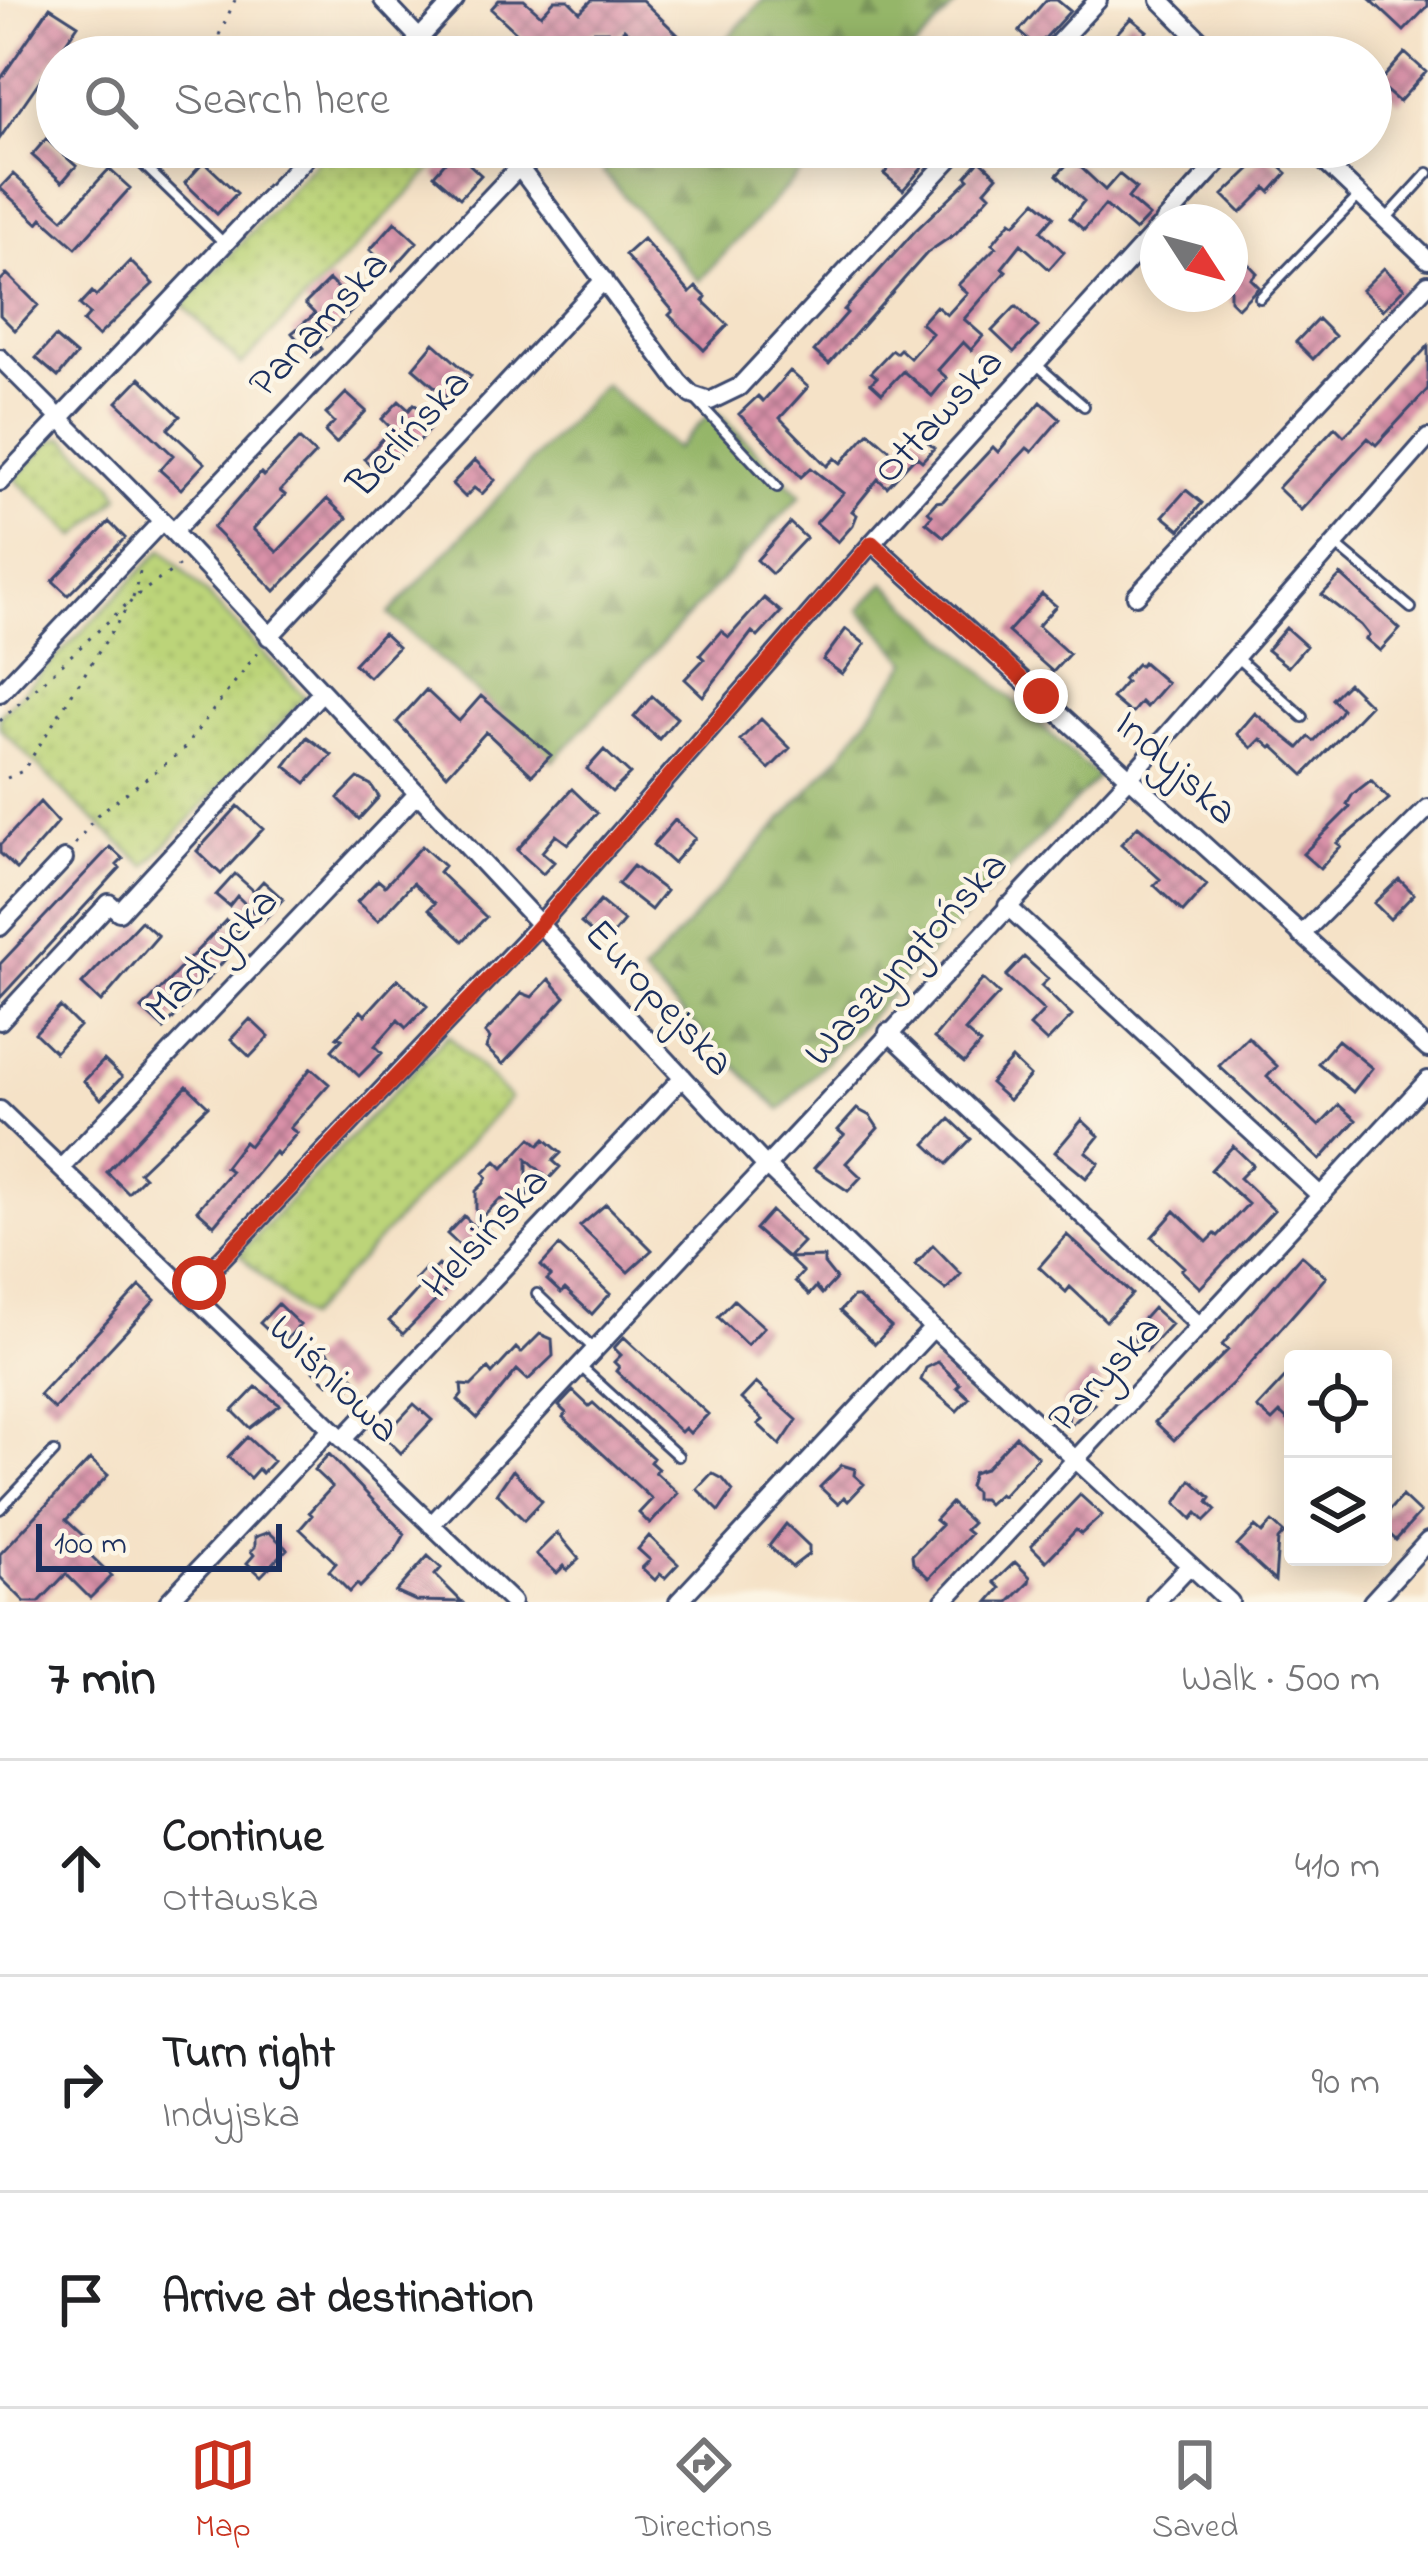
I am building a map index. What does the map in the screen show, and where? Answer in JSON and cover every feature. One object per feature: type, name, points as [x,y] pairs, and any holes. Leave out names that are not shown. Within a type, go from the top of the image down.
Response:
[{"type":"street","points":[[383,0],[421,36],[455,0]]},
{"type":"street","points":[[1065,36],[1098,0]]},
{"type":"street","points":[[1160,0],[1196,36]]},
{"type":"street","points":[[0,482],[296,168]]},
{"type":"street","name":"Panamska","points":[[0,693],[148,535],[167,526],[518,168]]},
{"type":"street","points":[[520,168],[692,395],[710,401],[739,387],[942,168]]},
{"type":"street","points":[[1180,204],[1213,168]]},
{"type":"street","points":[[1330,168],[1428,260]]},
{"type":"street","name":"Ottawska","points":[[190,1292],[539,925],[872,543],[1140,249]]},
{"type":"street","name":"Berlińska","points":[[269,638],[604,280]]},
{"type":"street","points":[[1136,596],[1428,284]]},
{"type":"street","name":"Europejska","points":[[0,358],[167,526],[764,1165],[1230,1602]]},
{"type":"street","name":"Waszyngtońska","points":[[431,1525],[1130,777],[1428,438]]},
{"type":"street","name":"Indyjska","points":[[872,543],[1428,1049]]},
{"type":"street","points":[[0,1021],[109,903],[118,912],[321,694]]},
{"type":"street","name":"Madrycka","points":[[61,1168],[417,794]]},
{"type":"street","points":[[1301,934],[1428,808]]},
{"type":"street","points":[[0,927],[64,859]]},
{"type":"street","points":[[1007,906],[1321,1196],[1428,1080]]},
{"type":"street","points":[[888,1032],[1200,1327]]},
{"type":"street","name":"Helsińska","points":[[168,1602],[683,1077]]},
{"type":"street","name":"Wiśniowa","points":[[0,1110],[512,1602]]},
{"type":"street","name":"Paryska","points":[[943,1602],[1321,1196]]},
{"type":"street","points":[[678,1602],[933,1328]]},
{"type":"street","points":[[1372,1602],[1428,1541]]},
{"type":"street","points":[[1155,1602],[1190,1565]]},
{"type":"lane","points":[[147,168],[225,244]]},
{"type":"lane","points":[[1385,220],[1428,173]]},
{"type":"lane","points":[[1260,298],[1359,196]]},
{"type":"lane","points":[[1036,364],[1084,406]]},
{"type":"lane","points":[[692,395],[777,488]]},
{"type":"lane","points":[[1335,544],[1411,608]]},
{"type":"lane","points":[[1236,656],[1303,717]]},
{"type":"lane","points":[[536,1294],[594,1349]]},
{"type":"lane","points":[[579,1365],[678,1456]]},
{"type":"lane","points":[[0,1509],[54,1452]]},
{"type":"path","points":[[219,36],[235,0]]},
{"type":"path","points":[[7,778],[23,771],[134,598],[148,535]]},
{"type":"path","points":[[0,721],[134,598],[195,556]]},
{"type":"path","points":[[64,859],[97,815],[181,752],[269,638]]},
{"type":"green space","points":[[763,0],[960,0],[927,36],[730,36]]},
{"type":"green space","points":[[310,168],[433,168],[241,365],[183,305]]},
{"type":"green space","points":[[607,168],[804,168],[699,281],[603,172]]},
{"type":"green space","points":[[604,384],[676,449],[714,409],[801,495],[553,761],[389,614]]},
{"type":"green space","points":[[64,437],[120,496],[77,537],[15,479],[49,442]]},
{"type":"green space","points":[[163,549],[305,697],[146,866],[0,728],[0,715]]},
{"type":"green space","points":[[885,583],[1098,777],[780,1110],[643,974],[842,753],[908,662],[860,609]]},
{"type":"green space","points":[[448,1035],[510,1098],[306,1318],[239,1254]]},
{"type":"building","points":[[499,0],[524,0],[541,15],[555,0],[568,0],[580,12],[592,0],[642,0],[679,36],[632,36],[624,29],[618,36],[594,31],[589,36],[520,36],[491,9]]},
{"type":"building","points":[[1046,0],[1057,0],[1070,11],[1047,36],[1025,36],[1019,31]]},
{"type":"building","points":[[1371,0],[1428,0],[1428,6],[1404,31]]},
{"type":"building","points":[[50,7],[78,25],[70,36],[36,36],[36,86],[0,138],[0,80]]},
{"type":"building","points":[[1131,18],[1147,31],[1143,36],[1114,36]]},
{"type":"building","points":[[1405,53],[1426,72],[1399,102],[1392,96],[1392,68]]},
{"type":"building","points":[[46,168],[74,168],[62,182]]},
{"type":"building","points":[[199,168],[210,168],[237,193],[217,214],[185,183]]},
{"type":"building","points":[[440,168],[473,168],[481,175],[460,198],[434,175]]},
{"type":"building","points":[[889,168],[922,168],[903,190],[884,174]]},
{"type":"building","points":[[973,168],[988,168],[997,176],[985,190],[990,195],[956,233],[927,253],[829,364],[814,351],[847,313],[844,310],[969,179],[966,176]]},
{"type":"building","points":[[1064,168],[1082,168],[1105,190],[1119,174],[1136,188],[1128,198],[1140,208],[1140,226],[1135,231],[1105,205],[1084,230],[1070,218],[1084,201],[1057,175]]},
{"type":"building","points":[[1251,168],[1281,168],[1287,173],[1248,206],[1232,204],[1223,195]]},
{"type":"building","points":[[109,169],[130,188],[76,248],[42,218],[38,223],[0,188],[13,174],[63,219]]},
{"type":"building","points":[[1036,201],[1054,216],[1041,231],[1064,252],[1049,269],[1021,244],[1002,268],[1006,271],[964,319],[983,336],[971,350],[963,342],[938,370],[947,378],[932,396],[903,371],[882,393],[871,383],[877,377],[871,372],[892,350],[900,349],[910,358],[932,333],[921,323],[936,306],[947,315],[967,293],[958,285],[996,247],[992,244],[1011,221],[1015,224]]},
{"type":"building","points":[[395,222],[417,242],[392,270],[370,250]]},
{"type":"building","points":[[643,239],[690,293],[696,287],[706,297],[703,301],[728,325],[704,350],[669,315],[673,311],[625,255]]},
{"type":"building","points":[[130,261],[153,284],[98,336],[83,322],[90,314],[80,305],[92,292],[96,296]]},
{"type":"building","points":[[1248,263],[1257,273],[1251,279],[1259,287],[1248,298]]},
{"type":"building","points":[[1384,268],[1404,288],[1383,310],[1362,290]]},
{"type":"building","points":[[7,274],[38,305],[15,330],[0,315],[0,281]]},
{"type":"building","points":[[329,280],[356,307],[318,344],[322,349],[312,357],[292,333],[315,314],[305,304]]},
{"type":"building","points":[[1016,306],[1038,327],[1014,352],[992,331]]},
{"type":"building","points":[[1318,319],[1335,336],[1313,359],[1296,342]]},
{"type":"building","points":[[55,337],[76,355],[58,377],[36,358]]},
{"type":"building","points":[[434,343],[471,376],[450,400],[413,368]]},
{"type":"building","points":[[1428,346],[1428,389],[1376,445],[1368,438],[1301,510],[1278,488],[1335,427],[1344,436]]},
{"type":"building","points":[[790,371],[808,387],[780,418],[827,466],[835,458],[841,463],[869,432],[893,453],[914,430],[934,448],[922,461],[916,456],[887,487],[878,479],[852,511],[857,515],[853,525],[838,542],[816,523],[843,493],[811,468],[801,477],[739,414],[758,396],[763,401]]},
{"type":"building","points":[[140,378],[180,416],[168,429],[205,463],[181,489],[160,470],[173,455],[117,402]]},
{"type":"building","points":[[346,393],[366,411],[336,443],[325,432],[334,422],[326,414]]},
{"type":"building","points":[[399,401],[409,410],[414,404],[435,423],[381,474],[364,459],[392,429],[382,419]]},
{"type":"building","points":[[1041,402],[1060,419],[944,537],[926,522],[932,515],[928,511],[993,447],[998,452]]},
{"type":"building","points":[[299,439],[315,454],[253,529],[277,552],[327,499],[347,518],[275,591],[213,528],[261,473],[264,476]]},
{"type":"building","points":[[475,460],[495,480],[482,494],[474,488],[465,497],[452,484]]},
{"type":"building","points":[[1186,490],[1202,503],[1180,530],[1163,516]]},
{"type":"building","points":[[109,522],[125,538],[68,595],[53,581]]},
{"type":"building","points":[[790,523],[806,538],[772,574],[757,560]]},
{"type":"building","points":[[1341,575],[1400,629],[1380,651],[1366,639],[1369,635],[1361,625],[1322,595]]},
{"type":"building","points":[[1042,594],[1056,606],[1038,626],[1069,654],[1053,672],[1008,632]]},
{"type":"building","points":[[764,598],[781,612],[758,637],[752,632],[703,696],[685,679],[721,631],[729,637]]},
{"type":"building","points":[[1286,628],[1306,646],[1288,667],[1267,650]]},
{"type":"building","points":[[846,629],[865,644],[842,674],[823,660]]},
{"type":"building","points":[[383,633],[398,647],[369,677],[354,664]]},
{"type":"building","points":[[1143,662],[1167,683],[1146,707],[1141,702],[1131,714],[1112,698],[1126,682],[1123,679]]},
{"type":"building","points":[[1348,683],[1370,705],[1304,775],[1273,746],[1261,739],[1252,748],[1237,734],[1255,713],[1299,748],[1309,737],[1314,741],[1340,713],[1342,709],[1332,699]]},
{"type":"building","points":[[426,690],[459,721],[481,696],[551,755],[532,775],[486,732],[447,775],[397,722]]},
{"type":"building","points":[[652,696],[677,718],[659,739],[634,717]]},
{"type":"building","points":[[761,719],[790,748],[769,769],[740,740]]},
{"type":"building","points":[[307,737],[332,755],[306,783],[285,766]]},
{"type":"building","points":[[604,750],[630,774],[612,792],[587,769]]},
{"type":"building","points":[[358,778],[379,797],[359,819],[338,798]]},
{"type":"building","points":[[1371,780],[1389,799],[1337,843],[1341,846],[1320,869],[1303,854],[1350,807],[1353,794]]},
{"type":"building","points":[[572,789],[597,813],[568,844],[556,835],[542,852],[554,862],[543,874],[517,850]]},
{"type":"building","points":[[40,802],[58,822],[17,869],[0,853],[0,845]]},
{"type":"building","points":[[238,806],[263,829],[221,874],[197,851]]},
{"type":"building","points":[[675,820],[695,838],[673,863],[653,845]]},
{"type":"building","points":[[1138,826],[1207,885],[1183,912],[1154,885],[1160,879],[1121,844]]},
{"type":"building","points":[[422,846],[444,866],[439,872],[486,917],[463,941],[429,909],[435,903],[413,883],[378,921],[357,902],[378,880],[385,886]]},
{"type":"building","points":[[110,847],[123,859],[117,865],[120,868],[0,998],[0,964]]},
{"type":"building","points":[[633,866],[666,891],[651,910],[618,884]]},
{"type":"building","points":[[235,874],[254,891],[263,881],[283,899],[263,921],[237,896],[229,906],[216,895]]},
{"type":"building","points":[[1399,879],[1414,894],[1390,919],[1374,903]]},
{"type":"building","points":[[600,901],[624,921],[605,944],[581,923]]},
{"type":"building","points":[[226,920],[245,937],[164,1029],[142,1009]]},
{"type":"building","points":[[141,921],[158,936],[101,1002],[82,984]]},
{"type":"building","points":[[1024,957],[1048,979],[1041,986],[1072,1016],[1047,1042],[1030,1026],[1044,1011],[1006,976]]},
{"type":"building","points":[[398,979],[427,1006],[406,1028],[398,1020],[375,1046],[382,1053],[359,1076],[332,1050],[342,1039],[337,1037]]},
{"type":"building","points":[[549,979],[565,997],[503,1064],[486,1048],[490,1038],[485,1033],[522,993],[532,997]]},
{"type":"building","points":[[983,979],[999,994],[965,1031],[980,1044],[964,1063],[934,1038]]},
{"type":"building","points":[[60,1007],[79,1026],[55,1052],[35,1033]]},
{"type":"building","points":[[250,1019],[269,1037],[250,1057],[231,1039]]},
{"type":"building","points":[[1248,1037],[1277,1066],[1267,1077],[1319,1126],[1339,1105],[1356,1120],[1320,1160],[1219,1066]]},
{"type":"building","points":[[1338,1040],[1372,1068],[1353,1092],[1318,1063]]},
{"type":"building","points":[[1012,1059],[1030,1076],[1009,1100],[990,1083]]},
{"type":"building","points":[[104,1060],[122,1077],[101,1099],[84,1081]]},
{"type":"building","points":[[311,1068],[329,1084],[290,1128],[297,1133],[278,1155],[275,1152],[214,1225],[197,1210],[231,1171],[225,1167],[244,1142],[249,1146]]},
{"type":"building","points":[[187,1086],[208,1106],[139,1172],[144,1177],[128,1193],[107,1172]]},
{"type":"building","points":[[857,1109],[878,1128],[846,1163],[861,1177],[848,1191],[814,1168],[844,1135],[838,1130]]},
{"type":"building","points":[[950,1119],[971,1139],[947,1164],[926,1144]]},
{"type":"building","points":[[1082,1120],[1099,1136],[1086,1152],[1099,1163],[1086,1178],[1055,1152]]},
{"type":"building","points":[[531,1138],[539,1145],[545,1139],[561,1153],[553,1161],[560,1167],[549,1179],[527,1159],[527,1195],[518,1205],[511,1198],[499,1200],[478,1221],[492,1233],[471,1256],[447,1234],[464,1216],[476,1228],[476,1191],[487,1177],[484,1173],[496,1161],[503,1168]]},
{"type":"building","points":[[1233,1146],[1253,1165],[1240,1178],[1274,1210],[1200,1288],[1152,1237],[1175,1211],[1207,1242],[1248,1204],[1211,1170]]},
{"type":"building","points":[[606,1204],[652,1250],[628,1272],[580,1226]]},
{"type":"building","points":[[771,1211],[803,1242],[788,1258],[755,1229]]},
{"type":"building","points":[[1067,1235],[1132,1294],[1106,1321],[1070,1287],[1066,1292],[1039,1267]]},
{"type":"building","points":[[933,1245],[961,1274],[946,1290],[915,1265]]},
{"type":"building","points":[[559,1246],[610,1294],[592,1314],[565,1289],[561,1293],[547,1280],[551,1276],[541,1266]]},
{"type":"building","points":[[1301,1255],[1326,1277],[1235,1381],[1174,1440],[1155,1422],[1228,1350],[1222,1345]]},
{"type":"building","points":[[824,1257],[836,1279],[822,1294],[816,1287],[809,1295],[795,1281],[803,1272],[788,1258]]},
{"type":"building","points":[[438,1265],[455,1281],[403,1334],[389,1321],[421,1286],[415,1280],[426,1268],[430,1273]]},
{"type":"building","points":[[140,1286],[155,1300],[54,1409],[39,1395]]},
{"type":"building","points":[[853,1297],[891,1327],[875,1344],[840,1311]]},
{"type":"building","points":[[734,1300],[764,1327],[747,1345],[718,1317]]},
{"type":"building","points":[[278,1304],[300,1325],[282,1344],[260,1323]]},
{"type":"building","points":[[1153,1308],[1171,1324],[1146,1351],[1129,1335]]},
{"type":"building","points":[[540,1334],[552,1339],[553,1356],[528,1380],[517,1370],[477,1418],[458,1400],[461,1385],[471,1386],[488,1369],[492,1374],[516,1348],[521,1353]]},
{"type":"building","points":[[624,1337],[708,1414],[690,1433],[685,1428],[681,1432],[616,1371],[619,1367],[614,1362],[621,1355],[614,1348]]},
{"type":"building","points":[[322,1347],[357,1381],[345,1393],[306,1363]]},
{"type":"building","points":[[938,1362],[969,1398],[957,1411],[921,1380],[926,1368]]},
{"type":"building","points":[[1090,1373],[1102,1383],[1088,1400],[1094,1404],[1068,1428],[1069,1411],[1061,1404]]},
{"type":"building","points":[[1284,1379],[1284,1417],[1280,1413],[1272,1421],[1257,1408]]},
{"type":"building","points":[[756,1383],[797,1420],[780,1445],[741,1399]]},
{"type":"building","points":[[256,1387],[280,1405],[250,1428],[233,1411]]},
{"type":"building","points":[[573,1391],[589,1406],[593,1403],[653,1458],[655,1472],[678,1493],[650,1524],[639,1513],[652,1499],[563,1417],[566,1413],[559,1406]]},
{"type":"building","points":[[414,1404],[432,1420],[401,1453],[384,1436]]},
{"type":"building","points":[[1016,1436],[1038,1457],[1002,1496],[988,1504],[975,1499],[969,1486],[973,1473],[985,1469]]},
{"type":"building","points":[[247,1437],[273,1461],[250,1478],[228,1457]]},
{"type":"building","points":[[329,1454],[405,1534],[395,1551],[350,1592],[329,1571],[336,1563],[300,1529],[332,1487],[314,1470]]},
{"type":"building","points":[[90,1459],[108,1475],[66,1520],[91,1543],[85,1550],[112,1576],[90,1598],[66,1574],[39,1602],[25,1602],[0,1577],[0,1554]]},
{"type":"building","points":[[842,1465],[855,1469],[854,1475],[864,1484],[848,1501],[844,1497],[838,1504],[820,1487]]},
{"type":"building","points":[[513,1470],[542,1501],[524,1520],[497,1493]]},
{"type":"building","points":[[712,1473],[733,1491],[719,1511],[697,1489]]},
{"type":"building","points":[[1191,1480],[1211,1498],[1208,1502],[1216,1510],[1205,1521],[1197,1513],[1192,1519],[1176,1503]]},
{"type":"building","points":[[1080,1495],[1102,1515],[1081,1534],[1076,1530],[1046,1561],[1031,1546]]},
{"type":"building","points":[[1402,1496],[1420,1513],[1396,1540],[1392,1536],[1392,1507]]},
{"type":"building","points":[[951,1503],[972,1523],[965,1530],[970,1534],[929,1578],[913,1563],[912,1555],[941,1525],[935,1520]]},
{"type":"building","points":[[1272,1522],[1284,1533],[1278,1540],[1275,1581],[1237,1546],[1255,1527],[1262,1533]]},
{"type":"building","points":[[786,1524],[809,1546],[809,1554],[792,1567],[769,1546]]},
{"type":"building","points":[[269,1532],[287,1549],[261,1576],[247,1563],[254,1555],[255,1537]]},
{"type":"building","points":[[557,1533],[579,1559],[557,1573],[536,1554]]},
{"type":"building","points":[[649,1536],[678,1564],[665,1578],[660,1574],[655,1580],[642,1568],[650,1560],[638,1549]]},
{"type":"building","points":[[428,1556],[441,1568],[435,1575],[462,1602],[416,1601],[396,1592]]},
{"type":"building","points":[[1015,1562],[1030,1577],[1029,1582],[1009,1602],[988,1602],[1000,1588],[994,1582]]},
{"type":"route","points":[[199,1283],[532,934],[872,543],[1041,696]]}]
